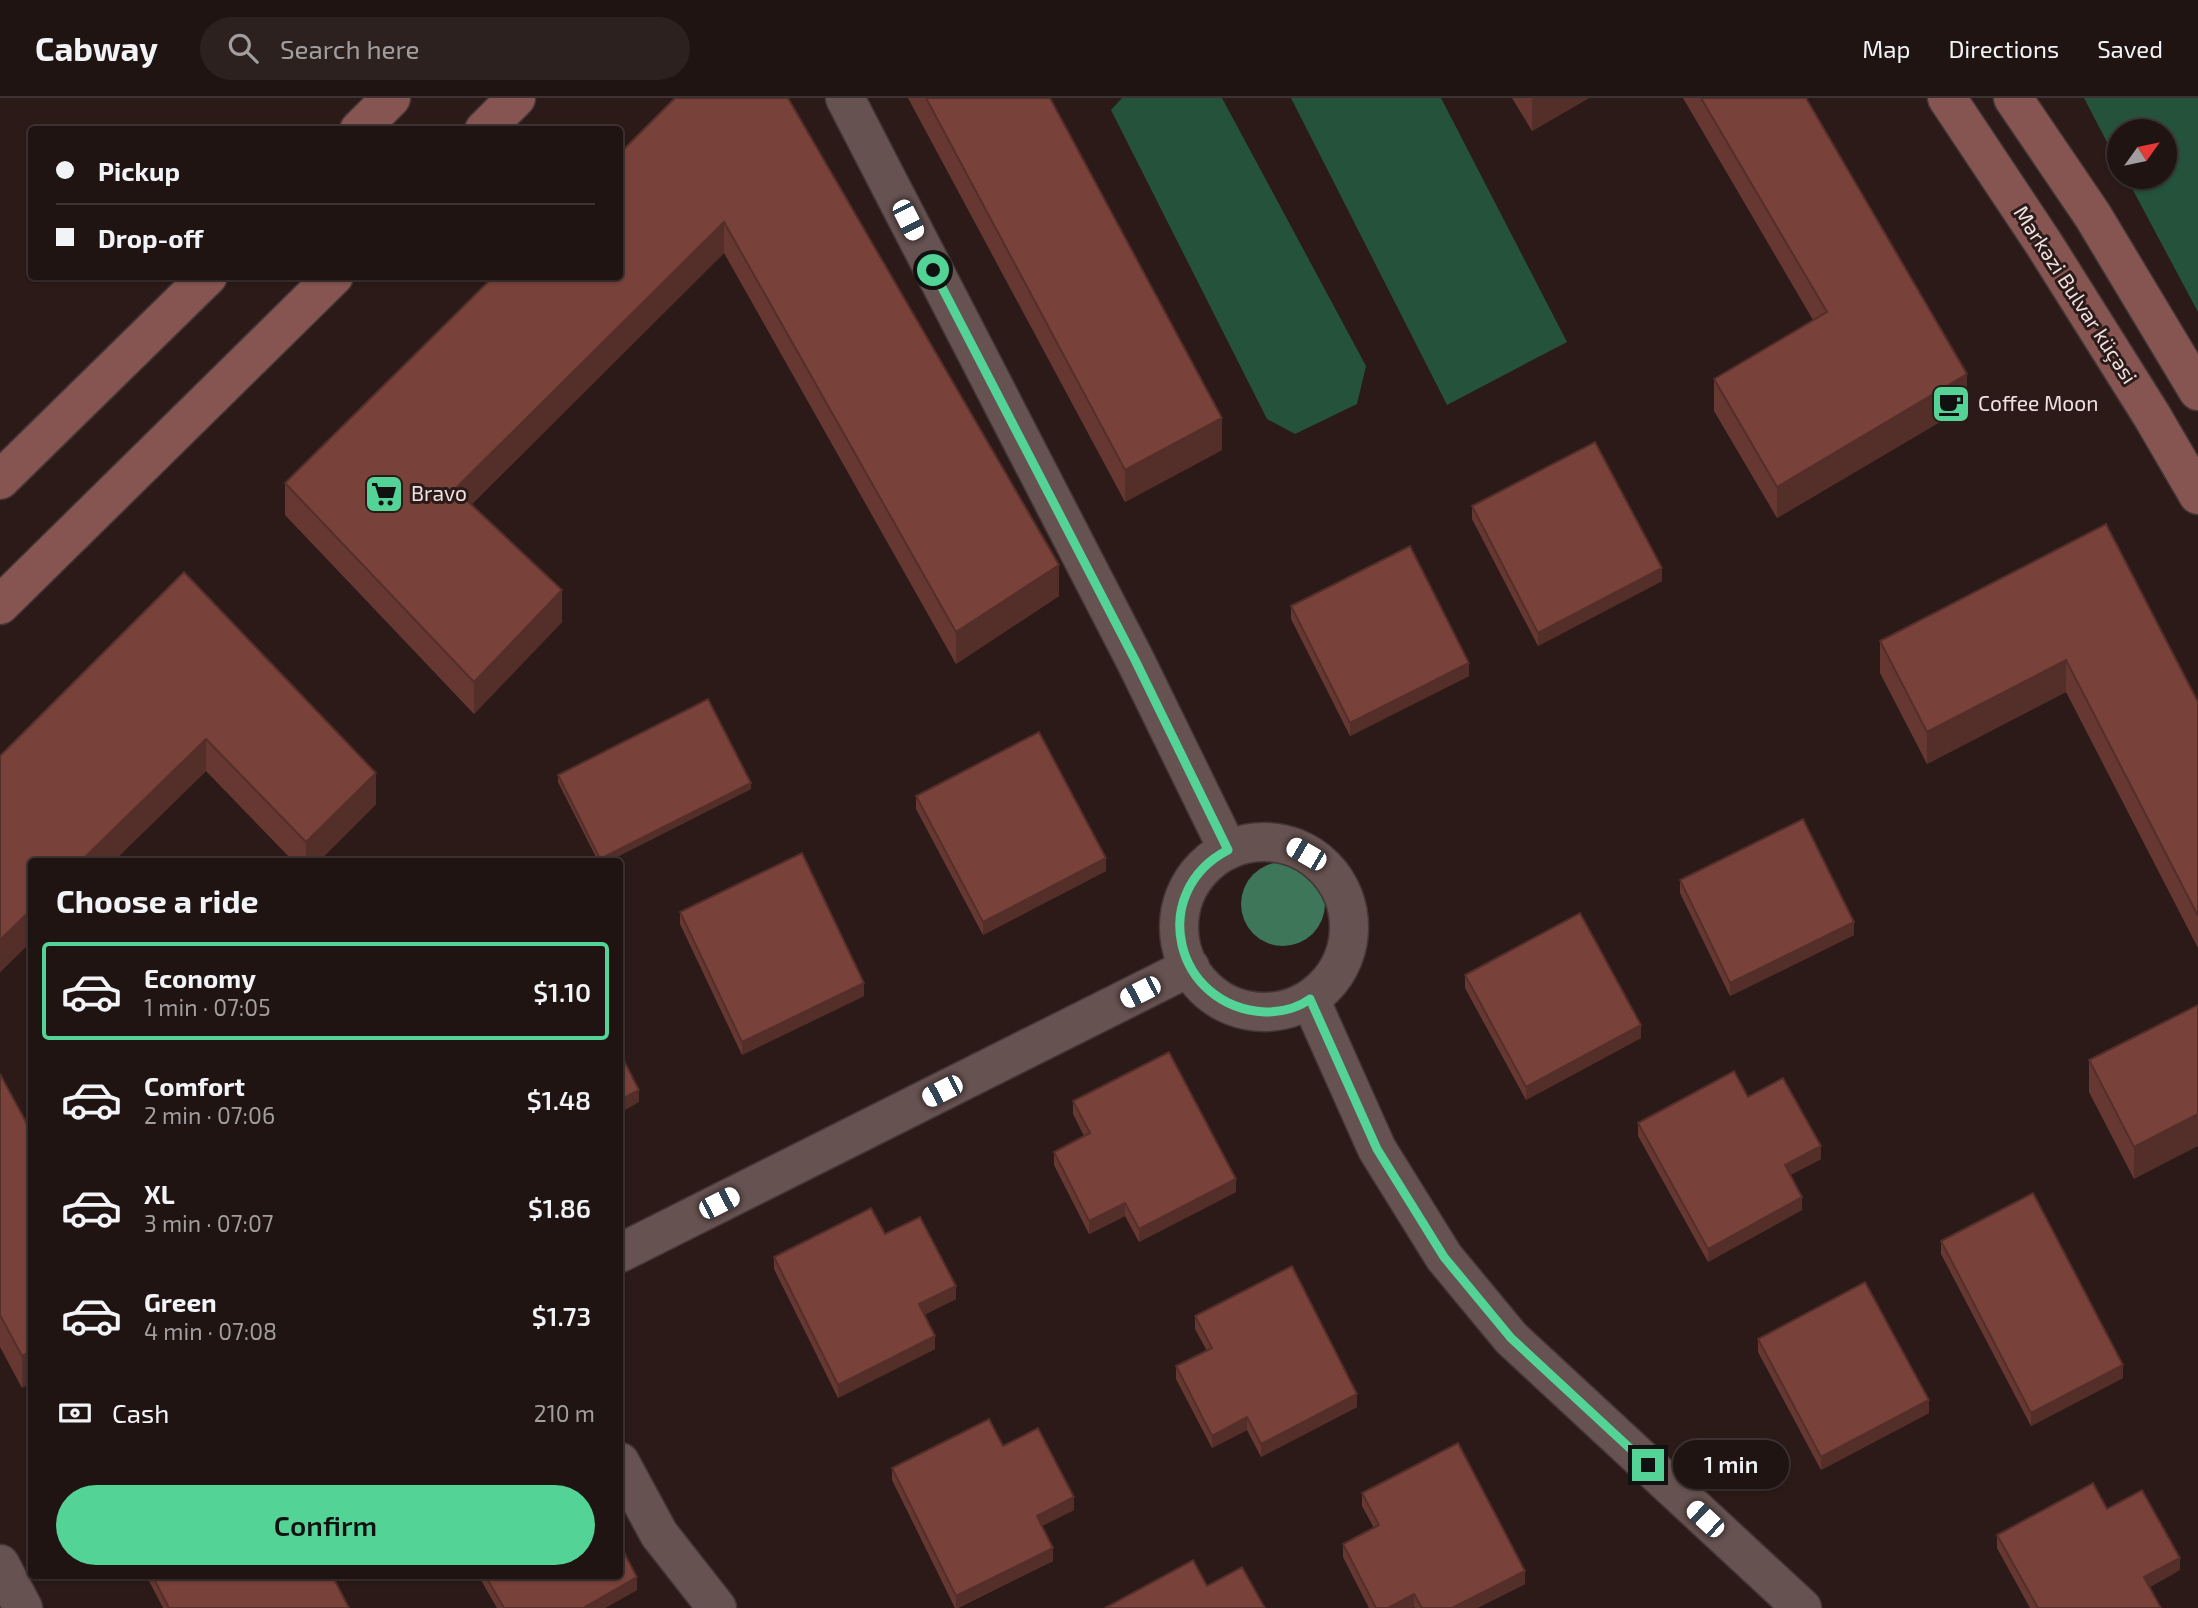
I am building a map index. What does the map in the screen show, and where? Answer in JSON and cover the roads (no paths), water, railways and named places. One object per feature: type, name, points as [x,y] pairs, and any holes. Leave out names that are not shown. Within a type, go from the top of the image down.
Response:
[{"type":"main road","points":[[363,126],[391,98]]},
{"type":"main road","points":[[488,126],[516,98]]},
{"type":"main road","name":"Mərkəzi Bulvar küçəsi","points":[[1947,98],[2145,404],[2198,495]]},
{"type":"main road","points":[[2013,98],[2093,216],[2198,391]]},
{"type":"main road","points":[[0,480],[204,280]]},
{"type":"main road","points":[[0,605],[330,280]]},
{"type":"street","points":[[845,98],[1135,660],[1228,850]]},
{"type":"street","points":[[1266,841],[1294,847],[1318,861],[1337,882],[1348,908],[1350,936],[1342,964],[1326,987],[1303,1004],[1276,1012],[1248,1011],[1222,1002],[1200,984],[1185,960],[1179,932],[1182,904],[1193,878],[1213,858],[1228,850],[1266,841]]},
{"type":"street","points":[[623,1251],[1190,967]]},
{"type":"street","points":[[1310,999],[1377,1149],[1444,1257],[1511,1338],[1802,1608]]},
{"type":"street","points":[[623,1468],[659,1534],[717,1608]]},
{"type":"place","name":"Coffee Moon","points":[[1951,404]]},
{"type":"place","name":"Bravo","points":[[384,494]]}]
